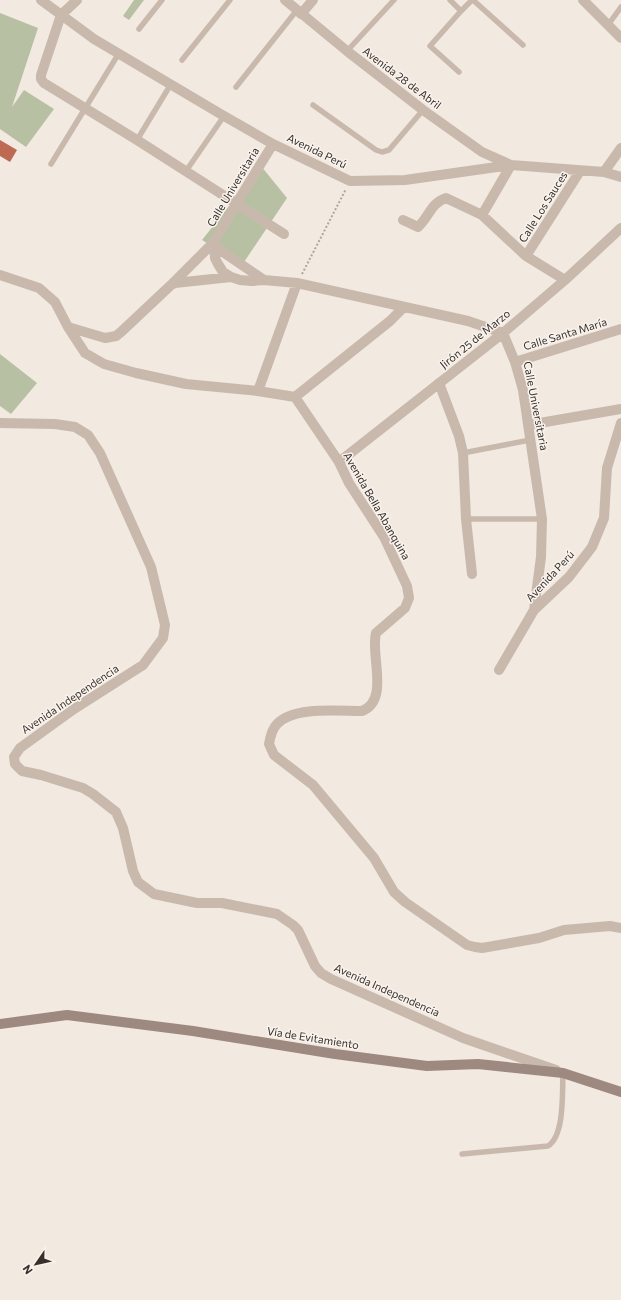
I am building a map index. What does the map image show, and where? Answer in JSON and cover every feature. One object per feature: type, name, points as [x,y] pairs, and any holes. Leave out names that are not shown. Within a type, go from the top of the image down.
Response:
[{"type":"main road","name":"Vía de Evitamiento","points":[[0,1024],[67,1015],[193,1031],[335,1054],[428,1066],[478,1064],[563,1073],[621,1092]]},
{"type":"street","name":"Avenida Perú","points":[[41,0],[94,39],[224,116],[273,144],[350,181],[405,180],[511,165],[604,172],[621,177]]},
{"type":"street","points":[[77,0],[61,15],[41,75],[41,79],[44,83],[137,140],[284,234]]},
{"type":"street","name":"Avenida 28 de Abril","points":[[285,0],[347,51],[423,110],[482,152],[511,165]]},
{"type":"street","points":[[299,12],[312,0]]},
{"type":"street","points":[[583,0],[621,38]]},
{"type":"street","name":"Calle Universitaria","points":[[68,327],[106,338],[116,336],[171,285],[214,242],[273,144]]},
{"type":"street","points":[[604,172],[621,148]]},
{"type":"street","points":[[482,215],[511,165]]},
{"type":"street","name":"Calle Los Sauces","points":[[526,256],[580,171]]},
{"type":"street","points":[[403,220],[418,226],[423,222],[437,201],[446,198],[482,215],[526,256],[565,280]]},
{"type":"street","name":"Jirón 25 de Marzo","points":[[339,462],[503,333],[565,280],[621,228]]},
{"type":"street","name":"Calle Universitaria","points":[[214,242],[214,258],[223,272],[240,280],[264,280],[297,283],[468,321],[503,333],[516,362],[523,390],[542,519],[541,557],[534,610]]},
{"type":"street","name":"Calle Universitaria","points":[[214,242],[218,248],[264,280]]},
{"type":"street","points":[[0,275],[39,288],[55,302],[68,327],[85,353],[104,364],[186,384],[258,391],[295,397],[390,321],[404,307]]},
{"type":"street","name":"Calle Universitaria","points":[[171,285],[175,283],[231,277]]},
{"type":"street","points":[[258,391],[297,283]]},
{"type":"street","name":"Calle Santa María","points":[[516,362],[621,329]]},
{"type":"street","points":[[439,383],[459,436],[463,453],[466,519],[472,574]]},
{"type":"street","name":"Avenida Bella Abanquina","points":[[295,397],[339,462],[349,483],[384,537],[407,586],[409,598],[405,608],[376,633],[374,639],[377,668],[376,695],[372,705],[362,711],[319,711],[298,713],[286,717],[276,725],[268,744],[274,755],[314,785],[374,858],[394,892],[405,902],[467,945],[482,948],[539,938],[564,930],[610,926],[621,928]]},
{"type":"street","points":[[528,425],[621,409]]},
{"type":"street","name":"Avenida Independencia","points":[[0,423],[55,424],[75,427],[88,435],[100,453],[151,567],[165,625],[163,638],[143,666],[74,709],[20,748],[14,757],[15,764],[22,771],[41,775],[83,788],[116,812],[123,828],[133,871],[138,882],[154,894],[197,903],[222,903],[276,914],[298,930],[315,966],[331,979],[463,1038],[563,1073]]},
{"type":"street","name":"Avenida Perú","points":[[499,670],[534,610],[568,577],[592,548],[604,518],[607,468],[621,423]]},
{"type":"lane","points":[[139,29],[162,0]]},
{"type":"lane","points":[[182,60],[230,0]]},
{"type":"lane","points":[[347,51],[394,0]]},
{"type":"lane","points":[[450,0],[461,11]]},
{"type":"lane","points":[[459,72],[430,46],[461,11],[473,0],[523,45]]},
{"type":"lane","points":[[608,25],[621,7]]},
{"type":"lane","points":[[236,87],[299,12]]},
{"type":"lane","points":[[51,164],[119,53]]},
{"type":"lane","points":[[137,140],[171,84]]},
{"type":"lane","points":[[313,105],[376,150],[382,152],[389,150],[423,110]]},
{"type":"lane","points":[[186,171],[224,116]]},
{"type":"lane","points":[[463,453],[530,440]]},
{"type":"lane","points":[[466,519],[542,519]]},
{"type":"lane","points":[[462,1154],[548,1146],[552,1143],[560,1125],[563,1073]]},
{"type":"path","points":[[297,283],[350,181]]},
{"type":"green space","points":[[134,0],[144,0],[129,20],[123,16]]},
{"type":"green space","points":[[0,13],[38,28],[12,107],[24,90],[54,109],[26,147],[0,129]]},
{"type":"green space","points":[[261,166],[287,198],[242,265],[202,240]]},
{"type":"green space","points":[[0,354],[37,383],[11,414],[0,406]]},
{"type":"building","points":[[0,140],[17,150],[10,162],[0,156]]}]
